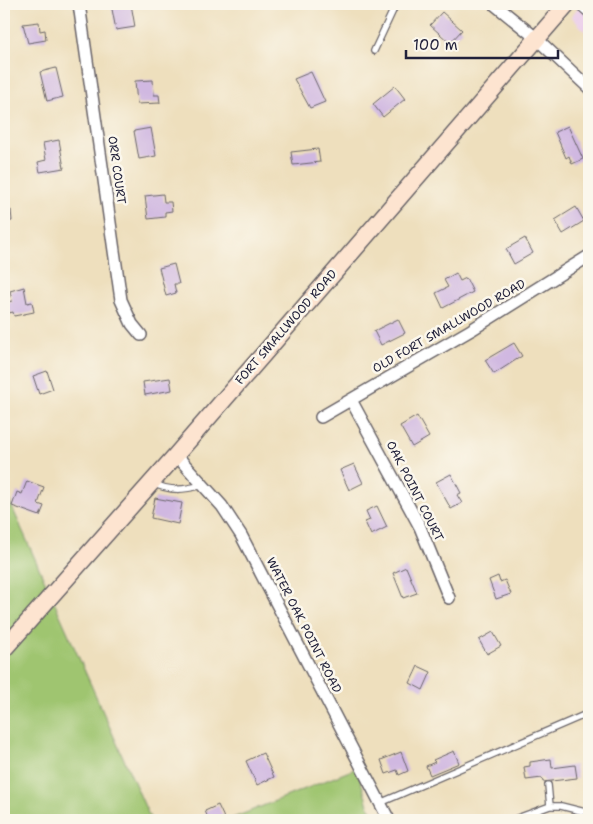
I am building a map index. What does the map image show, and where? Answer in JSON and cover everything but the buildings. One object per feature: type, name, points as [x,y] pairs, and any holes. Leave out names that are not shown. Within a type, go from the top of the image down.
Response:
[{"type":"main road","name":"FORT SMALLWOOD ROAD","points":[[4,649],[176,455],[567,4]]},
{"type":"street","name":"ORR COURT","points":[[79,4],[121,300],[128,317],[141,335]]},
{"type":"street","points":[[494,4],[536,38],[589,88]]},
{"type":"street","name":"OLD FORT SMALLWOOD ROAD","points":[[320,417],[489,320],[589,256]]},
{"type":"street","name":"OAK POINT COURT","points":[[351,400],[420,527],[449,598]]},
{"type":"street","name":"WATER OAK POINT ROAD","points":[[176,455],[222,506],[241,535],[389,820]]},
{"type":"lane","points":[[374,51],[396,4]]},
{"type":"lane","points":[[576,4],[589,15]]},
{"type":"lane","points":[[151,482],[165,489],[175,490],[203,485]]},
{"type":"lane","points":[[380,803],[589,713]]},
{"type":"lane","points":[[548,785],[550,806]]},
{"type":"lane","points":[[512,820],[550,806],[561,806],[589,813]]},
{"type":"shaded area","points":[[582,4],[589,4],[589,36],[571,16]]},
{"type":"green space","points":[[4,489],[151,820],[4,820]]},
{"type":"green space","points":[[357,768],[368,805],[378,820],[228,820]]}]
